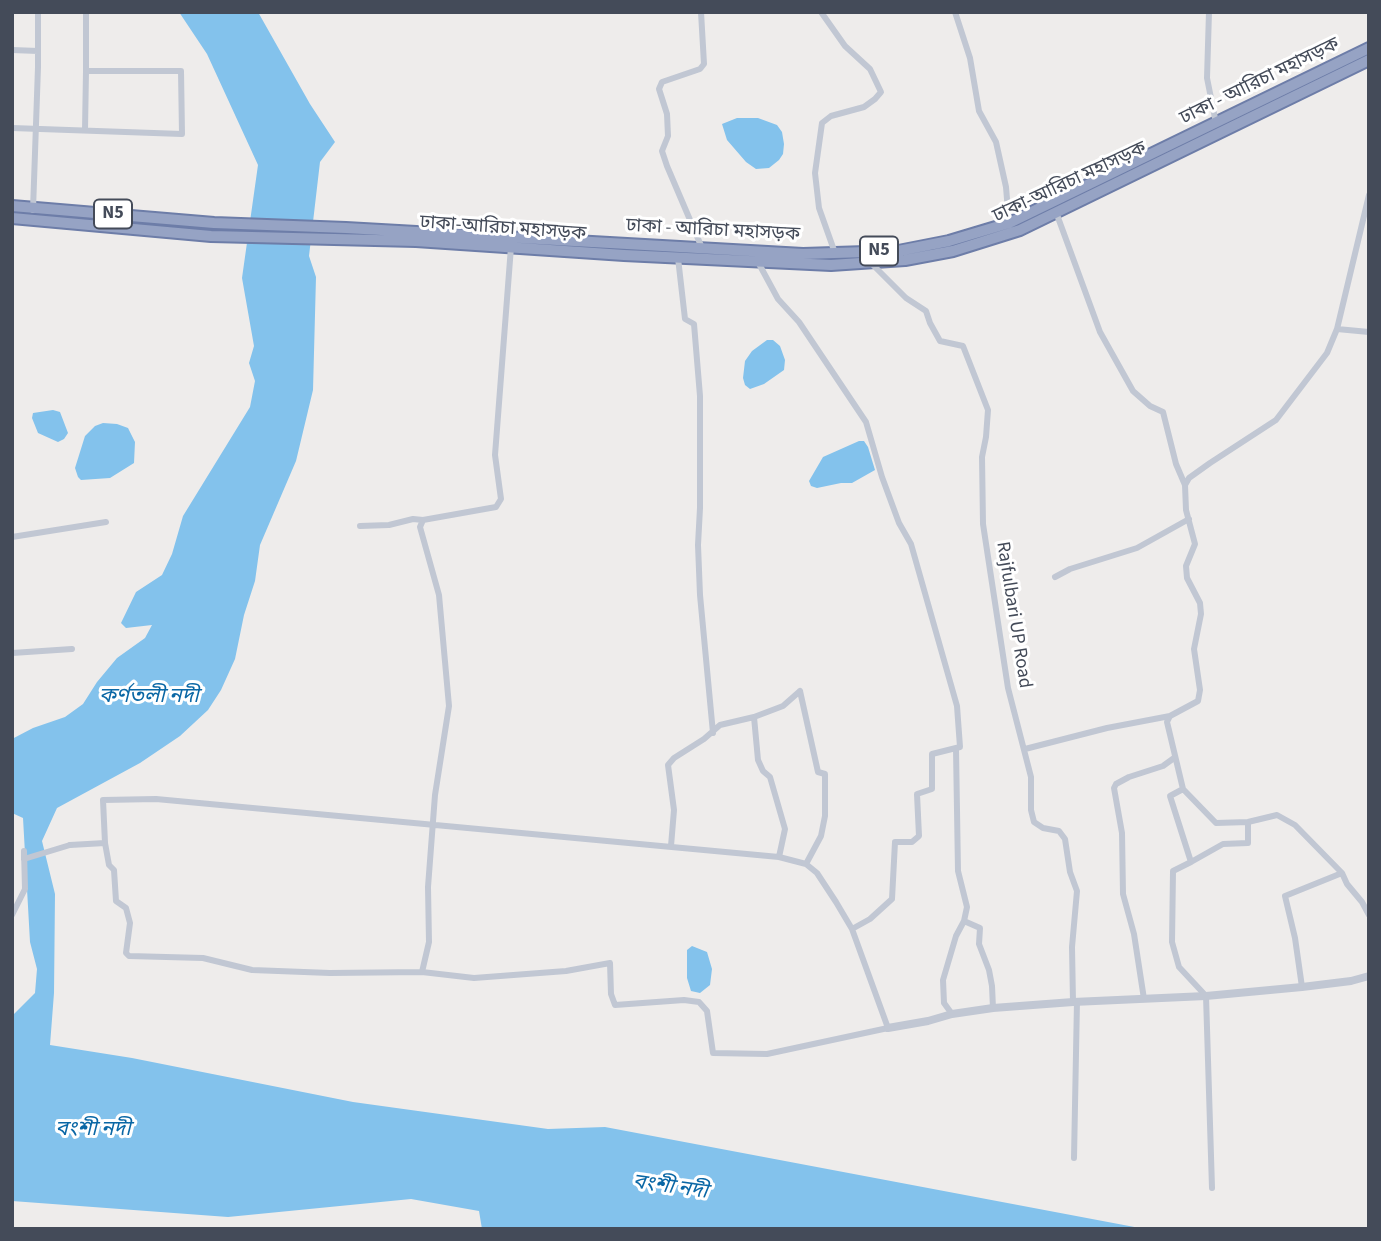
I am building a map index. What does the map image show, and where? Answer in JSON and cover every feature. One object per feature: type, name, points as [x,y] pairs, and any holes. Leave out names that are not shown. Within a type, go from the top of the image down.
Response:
[{"type":"highway","name":"ঢাকা - আরিচা মহাসড়ক","points":[[12,218],[83,211],[346,234],[803,254],[898,251],[949,241],[1009,223],[1369,48]]},
{"type":"highway","name":"ঢাকা-আরিচা মহাসড়ক","points":[[346,234],[678,258],[831,265],[905,260],[953,251],[1020,230],[1369,60]]},
{"type":"highway","name":"ঢাকা - আরিচা মহাসড়ক","points":[[12,206],[33,214],[211,236],[346,234]]},
{"type":"street","points":[[33,214],[38,12]]},
{"type":"street","points":[[85,130],[86,12]]},
{"type":"street","points":[[701,12],[704,64],[700,69],[662,82],[659,89],[667,114],[668,136],[662,151],[702,248]]},
{"type":"street","points":[[821,12],[845,46],[870,69],[881,92],[864,107],[831,116],[822,123],[815,173],[819,208],[835,253]]},
{"type":"street","points":[[955,12],[970,58],[979,111],[996,142],[1006,187],[1009,223]]},
{"type":"street","points":[[1209,12],[1207,78],[1216,123]]},
{"type":"street","points":[[12,50],[38,51]]},
{"type":"street","points":[[12,128],[182,134],[181,71],[86,71]]},
{"type":"street","points":[[1025,749],[1107,728],[1171,716],[1198,701],[1200,690],[1194,649],[1200,603],[1187,579],[1186,566],[1195,544],[1184,496],[1185,485],[1189,478],[1200,470],[1276,420],[1327,353],[1338,329],[1369,195]]},
{"type":"street","points":[[1056,212],[1100,332],[1133,391],[1150,406],[1163,412],[1176,464],[1185,485]]},
{"type":"street","points":[[360,526],[388,525],[496,507],[501,499],[495,456],[511,247]]},
{"type":"street","points":[[678,258],[685,319],[694,324],[700,396],[698,545],[713,733]]},
{"type":"street","points":[[758,261],[778,299],[799,322],[866,422],[882,477],[899,523],[911,544],[957,706],[961,744],[956,749],[932,754],[932,789],[917,794],[919,836],[912,842],[895,842],[892,899],[870,919],[852,929]]},
{"type":"street","name":"Rajfulbari UP Road","points":[[870,262],[906,299],[926,311],[940,341],[963,346],[988,411],[982,457],[983,523],[1008,688],[1031,777],[1031,810],[1034,822],[1043,828],[1059,831],[1065,839],[1070,872],[1077,891],[1072,947],[1075,1002]]},
{"type":"street","points":[[1338,329],[1369,332]]},
{"type":"street","points":[[1055,577],[1070,569],[1138,548],[1189,519]]},
{"type":"street","points":[[422,972],[429,942],[428,887],[435,795],[449,706],[439,595],[420,527],[423,520]]},
{"type":"street","points":[[12,537],[106,522]]},
{"type":"street","points":[[12,653],[72,649]]},
{"type":"street","points":[[671,846],[674,810],[668,765],[720,725],[754,717],[783,706],[800,691],[818,772],[825,774],[825,816],[821,836],[806,864]]},
{"type":"street","points":[[1171,716],[1167,722],[1183,789],[1216,823],[1248,822],[1277,815],[1295,824],[1342,873],[1369,915]]},
{"type":"street","points":[[754,717],[758,760],[763,771],[770,777],[785,829],[779,857]]},
{"type":"street","points":[[952,1014],[944,1003],[943,981],[967,907],[958,871],[956,749]]},
{"type":"street","points":[[1144,999],[1134,934],[1123,894],[1122,833],[1114,788],[1116,784],[1163,766],[1174,758]]},
{"type":"street","points":[[1183,789],[1170,796],[1191,862]]},
{"type":"street","points":[[888,1028],[852,929],[817,873],[806,864],[779,857],[671,846],[156,799],[103,800],[105,843],[109,865],[114,870],[116,901],[126,908],[130,923],[126,954],[129,956],[203,958],[252,970],[422,972],[474,978],[566,971],[610,963],[611,994],[615,1005],[684,1000],[699,1002],[707,1011],[713,1053],[767,1054],[928,1021],[952,1014],[993,1008],[1206,996],[1351,981],[1369,976]]},
{"type":"street","points":[[1212,1188],[1206,996],[1178,967],[1172,942],[1173,871],[1223,844],[1248,843],[1248,822]]},
{"type":"street","points":[[12,915],[25,888],[24,851],[24,859],[70,845],[105,843]]},
{"type":"street","points":[[1302,987],[1295,938],[1285,896],[1342,873]]},
{"type":"street","points":[[964,921],[980,928],[979,944],[989,970],[993,1008]]},
{"type":"street","points":[[1074,1158],[1075,1002]]},
{"type":"water","name":"বংশী নদী","points":[[179,12],[258,12],[310,104],[335,142],[320,162],[309,256],[316,277],[313,390],[296,461],[260,545],[255,581],[244,615],[235,659],[221,690],[208,710],[180,736],[140,763],[57,808],[42,841],[55,894],[54,993],[50,1045],[132,1058],[353,1102],[548,1129],[605,1127],[1145,1229],[482,1229],[479,1211],[411,1199],[228,1217],[12,1201],[12,1016],[35,993],[37,969],[30,942],[23,818],[12,813],[12,739],[33,728],[65,717],[83,704],[117,658],[145,638],[152,625],[126,628],[121,623],[136,592],[162,575],[172,554],[183,516],[250,407],[255,381],[249,363],[254,346],[242,278],[258,165],[207,54]]},
{"type":"water","points":[[737,118],[758,118],[777,125],[782,132],[784,144],[779,160],[769,168],[756,169],[746,162],[727,140],[722,124]]},
{"type":"water","points":[[767,340],[773,340],[780,346],[785,360],[784,370],[764,384],[750,389],[743,378],[745,361],[752,351]]},
{"type":"water","points":[[53,410],[60,412],[68,433],[58,442],[38,433],[32,418],[33,413]]},
{"type":"water","points":[[103,423],[128,428],[135,442],[134,463],[110,478],[81,480],[75,468],[85,436],[95,426]]},
{"type":"water","points":[[864,441],[868,447],[875,470],[852,483],[817,488],[811,486],[809,481],[823,457]]},
{"type":"water","points":[[692,946],[707,952],[712,969],[710,985],[700,993],[691,991],[687,978],[687,950]]},
{"type":"water label","name":"কর্ণতলী নদী","points":[[149,697]]}]
